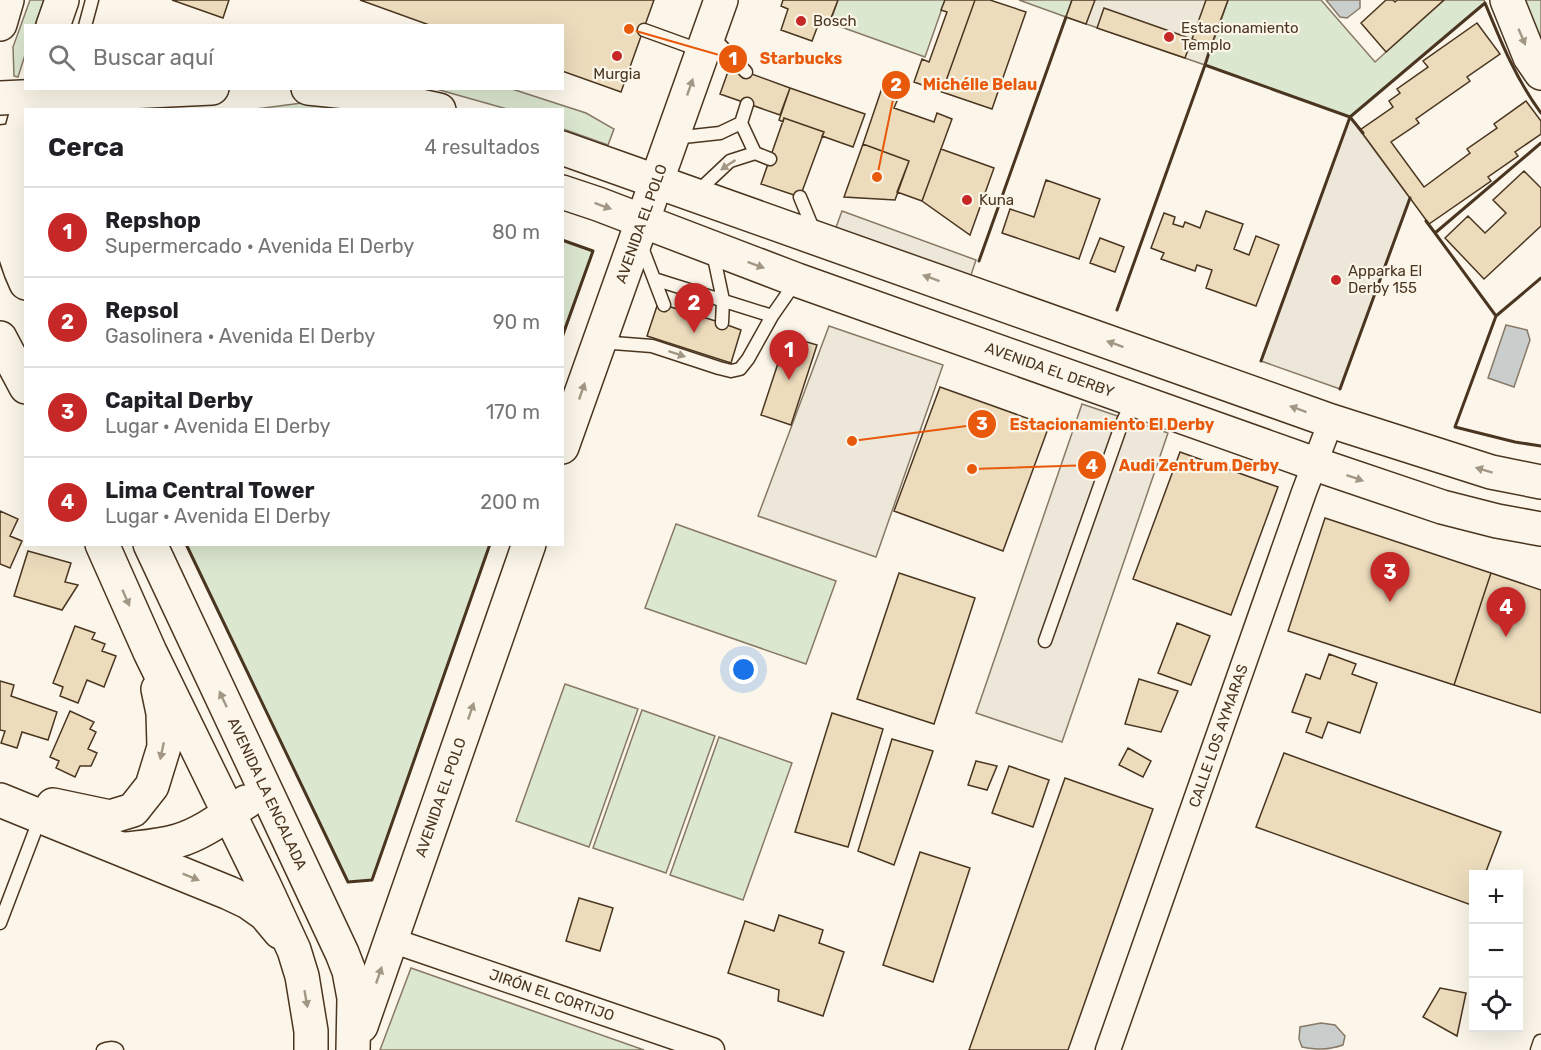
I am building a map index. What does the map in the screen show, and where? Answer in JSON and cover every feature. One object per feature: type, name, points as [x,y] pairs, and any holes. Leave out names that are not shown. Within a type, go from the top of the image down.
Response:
[{"type":"main road","points":[[0,24],[7,0]]},
{"type":"main road","points":[[54,24],[62,0]]},
{"type":"main road","name":"AVENIDA EL POLO","points":[[564,441],[721,0]]},
{"type":"main road","points":[[1507,0],[1530,57],[1541,73]]},
{"type":"main road","points":[[44,108],[86,94],[170,90]]},
{"type":"main road","points":[[328,90],[367,94],[430,108]]},
{"type":"main road","points":[[20,116],[11,173],[8,217],[14,250],[24,278]]},
{"type":"main road","points":[[564,149],[1330,421],[1491,472],[1541,482]]},
{"type":"main road","name":"AVENIDA EL DERBY","points":[[564,193],[640,228],[712,249],[1315,464],[1442,507],[1541,529]]},
{"type":"main road","points":[[712,249],[699,237],[698,220],[701,214],[710,207],[728,206]]},
{"type":"main road","points":[[0,338],[24,383]]},
{"type":"main road","points":[[103,546],[150,652],[294,950],[302,976],[311,1031],[310,1050]]},
{"type":"main road","name":"AVENIDA LA ENCALADA","points":[[151,546],[349,971],[354,998],[353,1050]]},
{"type":"main road","name":"AVENIDA EL POLO","points":[[353,1050],[528,546]]},
{"type":"main road","points":[[0,795],[110,817],[133,810],[152,786],[164,747],[163,713],[150,652]]},
{"type":"main road","points":[[121,849],[157,846],[180,841],[266,790]]},
{"type":"main road","points":[[0,800],[214,886],[248,902],[265,914],[294,950]]},
{"type":"main road","points":[[264,885],[265,870],[274,861],[281,862],[335,938]]},
{"type":"street","name":"CALLE LOS AYMARAS","points":[[1107,1050],[1330,421]]},
{"type":"street","name":"JIRÓN EL CORTIJO","points":[[391,940],[712,1050]]},
{"type":"lane","points":[[86,24],[92,0]]},
{"type":"lane","points":[[644,30],[706,42],[746,72]]},
{"type":"lane","points":[[747,104],[741,123],[755,153]]},
{"type":"lane","points":[[673,138],[720,133],[741,123]]},
{"type":"lane","points":[[695,194],[730,161],[755,153],[770,159]]},
{"type":"lane","points":[[800,197],[816,238]]},
{"type":"lane","points":[[640,228],[654,279],[664,305]]},
{"type":"lane","points":[[712,249],[723,300],[722,323]]},
{"type":"lane","points":[[654,279],[772,316]]},
{"type":"lane","points":[[599,342],[653,342],[709,360],[731,371],[740,369],[797,280]]},
{"type":"lane","points":[[1045,641],[1122,423],[1133,399]]},
{"type":"lane","points":[[0,923],[41,817]]},
{"type":"lane","points":[[103,1050],[114,1048],[117,1050]]},
{"type":"green space","points":[[30,0],[44,0],[35,24],[24,24],[24,58],[18,77],[14,76],[13,47]]},
{"type":"green space","points":[[838,0],[945,0],[925,57],[830,23]]},
{"type":"green space","points":[[1019,0],[1072,0],[1066,17]]},
{"type":"green space","points":[[1228,0],[1321,0],[1375,62],[1444,0],[1484,0],[1485,3],[1350,117],[1205,65]]},
{"type":"green space","points":[[1522,0],[1541,0],[1541,44]]},
{"type":"green space","points":[[440,90],[515,90],[586,113],[614,129],[608,145],[564,129],[564,108],[503,108]]},
{"type":"green space","points":[[317,101],[367,108],[264,108]]},
{"type":"green space","points":[[564,241],[593,251],[564,334]]},
{"type":"green space","points":[[676,524],[836,581],[806,664],[645,608]]},
{"type":"green space","points":[[186,546],[490,546],[372,880],[348,882]]},
{"type":"green space","points":[[565,684],[638,709],[589,847],[516,821]]},
{"type":"green space","points":[[642,710],[715,736],[666,873],[593,848]]},
{"type":"green space","points":[[719,737],[792,763],[743,900],[670,875]]},
{"type":"green space","points":[[411,968],[644,1050],[380,1050]]},
{"type":"shaded area","name":"Estacionamiento Templo","points":[[1072,0],[1228,0],[1205,65],[1066,17]]},
{"type":"shaded area","points":[[1326,0],[1360,0],[1360,8],[1347,18],[1340,17]]},
{"type":"shaded area","name":"Apparka El Derby 155","points":[[1350,117],[1410,198],[1340,389],[1261,361]]},
{"type":"shaded area","points":[[842,211],[976,260],[970,278],[835,230]]},
{"type":"shaded area","points":[[1506,325],[1527,330],[1530,340],[1514,387],[1488,378]]},
{"type":"shaded area","points":[[829,326],[943,365],[876,557],[758,516]]},
{"type":"shaded area","points":[[1082,404],[1168,433],[1062,742],[976,713]]},
{"type":"shaded area","points":[[1321,1023],[1335,1025],[1345,1036],[1343,1045],[1323,1049],[1302,1047],[1299,1039],[1300,1027]]},
{"type":"building","points":[[172,0],[229,0],[223,18]]},
{"type":"building","points":[[360,0],[654,0],[621,92],[564,72],[564,24],[426,24]]},
{"type":"building","name":"Bosch","points":[[783,0],[838,0],[829,23],[820,20],[812,41],[781,30],[788,9],[781,6]]},
{"type":"building","points":[[945,0],[975,0],[942,92],[914,82],[922,59],[929,62],[947,12],[941,10]]},
{"type":"building","points":[[975,0],[990,0],[1026,12],[992,109],[942,92]]},
{"type":"building","points":[[1072,0],[1095,0],[1086,24],[1066,17]]},
{"type":"building","points":[[1206,0],[1228,0],[1211,46],[1192,39]]},
{"type":"building","points":[[1386,0],[1395,2],[1397,0],[1444,0],[1386,52],[1361,23]]},
{"type":"building","points":[[1104,8],[1192,39],[1185,58],[1097,28]]},
{"type":"building","points":[[1477,23],[1500,54],[1467,77],[1470,81],[1416,119],[1419,123],[1391,142],[1424,187],[1470,153],[1467,149],[1497,128],[1494,124],[1526,101],[1541,121],[1541,134],[1515,152],[1518,156],[1488,177],[1491,181],[1429,224],[1360,130],[1393,107],[1389,101],[1400,93],[1397,89],[1428,67],[1423,61]]},
{"type":"building","points":[[730,66],[790,88],[780,115],[720,94]]},
{"type":"building","points":[[790,88],[865,114],[853,147],[822,136],[824,132],[784,118],[783,122],[779,120]]},
{"type":"building","points":[[882,88],[900,94],[894,108],[934,122],[937,113],[952,119],[922,201],[897,192],[909,161],[863,144]]},
{"type":"building","points":[[784,118],[824,132],[800,197],[761,184]]},
{"type":"building","points":[[863,144],[909,161],[895,200],[844,197]]},
{"type":"building","points":[[941,149],[994,168],[970,235],[922,201]]},
{"type":"building","points":[[1524,171],[1541,188],[1541,226],[1484,279],[1445,238],[1468,216],[1485,233],[1506,213],[1493,200]]},
{"type":"building","points":[[1046,180],[1100,199],[1079,259],[1002,233],[1010,209],[1034,217]]},
{"type":"building","points":[[1206,211],[1243,224],[1234,249],[1249,255],[1256,236],[1279,245],[1256,306],[1206,288],[1212,270],[1197,265],[1195,271],[1161,259],[1164,253],[1151,248],[1164,213],[1175,217],[1173,224],[1183,227],[1185,222],[1200,228]]},
{"type":"building","points":[[1100,238],[1124,247],[1115,272],[1090,263]]},
{"type":"building","points":[[658,303],[741,330],[731,363],[647,336]]},
{"type":"building","points":[[787,336],[817,345],[791,425],[761,415]]},
{"type":"building","points":[[940,387],[1049,426],[1003,551],[894,511]]},
{"type":"building","points":[[1180,452],[1278,487],[1231,615],[1133,579]]},
{"type":"building","points":[[0,511],[18,519],[10,536],[22,541],[10,568],[0,564]]},
{"type":"building","points":[[1325,518],[1491,573],[1454,685],[1288,631]]},
{"type":"building","points":[[28,551],[71,563],[65,582],[78,585],[62,610],[14,596]]},
{"type":"building","points":[[899,573],[975,598],[934,724],[857,699]]},
{"type":"building","points":[[1491,573],[1541,590],[1541,713],[1454,685]]},
{"type":"building","points":[[1177,623],[1210,636],[1191,685],[1158,673]]},
{"type":"building","points":[[75,626],[95,633],[92,639],[105,644],[102,651],[116,656],[104,687],[87,680],[78,703],[60,696],[63,687],[53,683]]},
{"type":"building","points":[[1329,654],[1356,664],[1352,674],[1377,683],[1360,733],[1328,722],[1322,738],[1306,732],[1311,718],[1292,712],[1306,674],[1320,679]]},
{"type":"building","points":[[1139,679],[1178,691],[1161,732],[1125,724]]},
{"type":"building","points":[[0,681],[14,685],[11,696],[57,712],[48,740],[22,732],[17,748],[1,743],[5,731],[0,730]]},
{"type":"building","points":[[70,711],[94,722],[90,729],[96,732],[88,749],[97,753],[91,766],[80,766],[75,777],[56,768],[59,761],[50,757]]},
{"type":"building","points":[[832,713],[883,729],[848,847],[795,832]]},
{"type":"building","points":[[892,739],[933,751],[894,865],[858,851]]},
{"type":"building","points":[[1128,748],[1151,761],[1143,777],[1119,765]]},
{"type":"building","points":[[1284,753],[1501,832],[1487,870],[1469,870],[1469,904],[1256,827]]},
{"type":"building","points":[[976,761],[997,766],[987,790],[968,785]]},
{"type":"building","points":[[1009,766],[1049,780],[1033,827],[992,813]]},
{"type":"building","points":[[1065,778],[1153,809],[1068,1050],[969,1050]]},
{"type":"building","points":[[920,852],[970,868],[933,982],[883,965]]},
{"type":"building","points":[[579,898],[613,908],[600,951],[566,941]]},
{"type":"building","points":[[779,915],[823,930],[819,943],[844,952],[823,1016],[778,1001],[779,990],[728,973],[745,921],[774,931]]},
{"type":"building","points":[[1440,988],[1466,993],[1457,1036],[1423,1017]]},
{"type":"wall","points":[[1363,133],[1350,117],[1485,3],[1517,74],[1541,113]]},
{"type":"wall","points":[[979,261],[1066,17]]},
{"type":"wall","points":[[1212,43],[1205,65],[1350,117],[1261,361]]},
{"type":"wall","points":[[1117,310],[1205,65]]},
{"type":"wall","points":[[1496,316],[1435,233],[1541,143]]},
{"type":"wall","points":[[1340,389],[1410,198]]},
{"type":"wall","points":[[1426,221],[1435,233]]},
{"type":"wall","points":[[564,241],[593,251],[564,331]]},
{"type":"wall","points":[[1541,278],[1496,316],[1455,427],[1541,446]]},
{"type":"wall","points":[[187,546],[348,882],[372,880],[489,546]]},
{"type":"place","name":"Bosch","points":[[801,21]]},
{"type":"place","name":"Starbucks","points":[[629,29]]},
{"type":"place","name":"Estacionamiento Templo","points":[[1169,37]]},
{"type":"place","name":"Murgia","points":[[617,56]]},
{"type":"place","name":"Michélle Belau","points":[[877,177]]},
{"type":"place","name":"Kuna","points":[[967,200]]},
{"type":"place","name":"Apparka El Derby 155","points":[[1336,280]]},
{"type":"place","name":"Repsol","points":[[694,333]]},
{"type":"place","name":"Repshop","points":[[789,380]]},
{"type":"place","name":"Estacionamiento El Derby","points":[[852,441]]},
{"type":"place","name":"Audi Zentrum Derby","points":[[972,469]]},
{"type":"place","name":"Capital Derby","points":[[1390,602]]},
{"type":"place","name":"Lima Central Tower","points":[[1506,637]]}]
